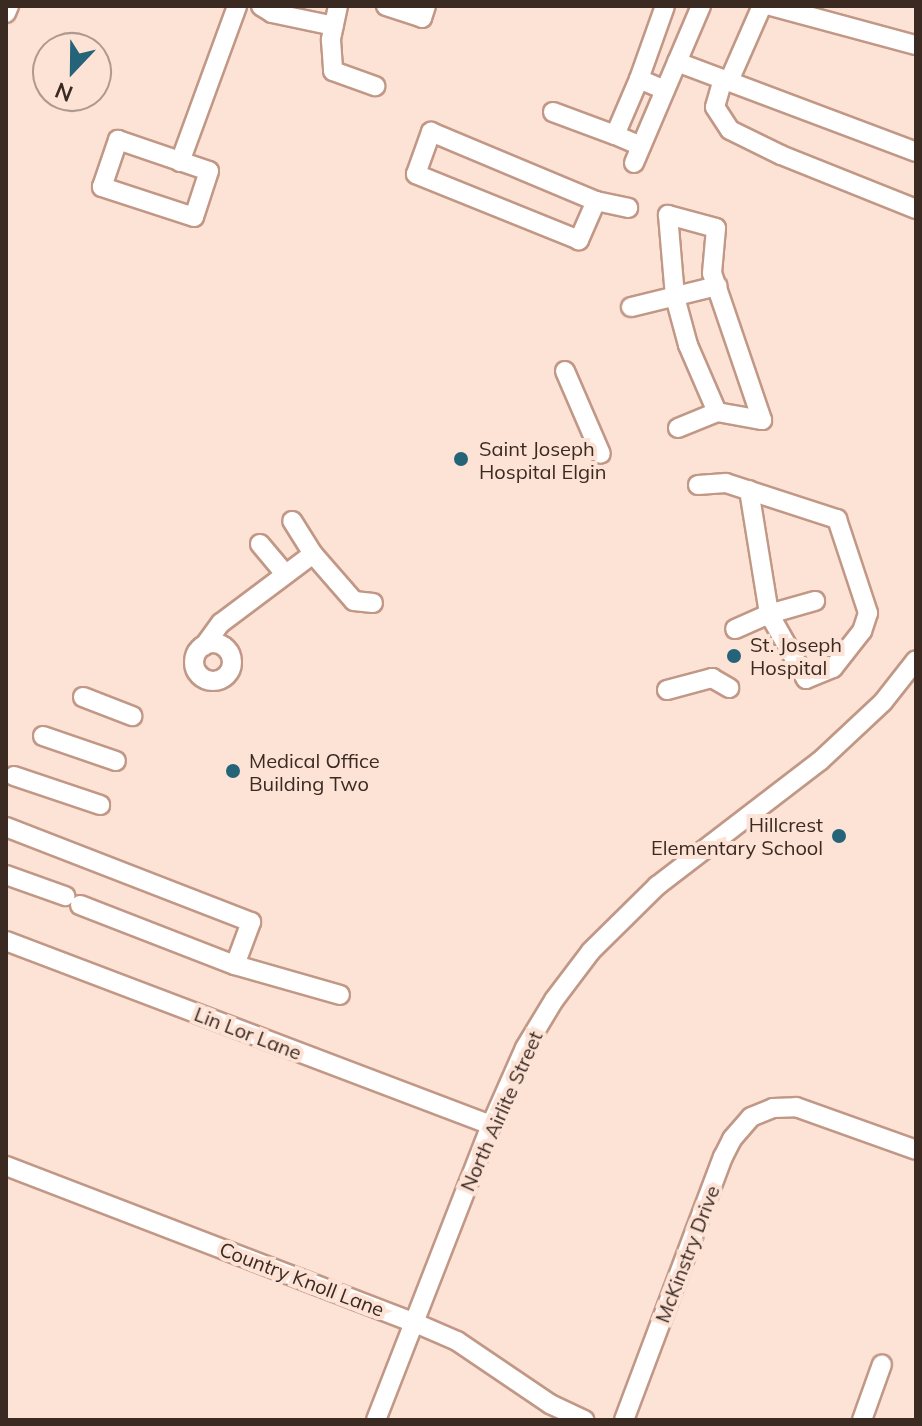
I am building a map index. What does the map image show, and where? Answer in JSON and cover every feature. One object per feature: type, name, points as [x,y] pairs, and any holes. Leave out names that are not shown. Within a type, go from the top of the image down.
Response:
[{"type":"street","points":[[6,13],[9,6]]},
{"type":"street","points":[[180,162],[237,6]]},
{"type":"street","points":[[261,6],[272,13],[334,26]]},
{"type":"street","points":[[338,6],[334,26],[333,71],[375,86]]},
{"type":"street","points":[[386,6],[422,18],[426,6]]},
{"type":"street","points":[[615,135],[639,79],[663,6]]},
{"type":"street","points":[[553,112],[615,135],[638,154],[701,6]]},
{"type":"street","points":[[762,6],[715,107],[730,130],[781,155],[916,209]]},
{"type":"street","points":[[771,6],[916,45]]},
{"type":"street","points":[[677,62],[916,152]]},
{"type":"street","points":[[639,79],[665,90]]},
{"type":"street","points":[[596,201],[579,240],[416,174],[431,132],[596,201],[628,208]]},
{"type":"street","points":[[118,140],[180,162],[209,171],[194,217],[102,187],[118,140]]},
{"type":"street","points":[[678,428],[717,412],[762,420],[712,273],[716,228],[668,215],[675,297],[688,345],[717,412]]},
{"type":"street","points":[[631,307],[717,286]]},
{"type":"street","points":[[565,371],[601,454]]},
{"type":"street","points":[[698,485],[726,483],[749,490],[837,519],[868,613],[862,631],[833,668],[806,679],[769,614],[749,490]]},
{"type":"street","points":[[292,521],[313,554],[354,601],[373,603]]},
{"type":"street","points":[[260,544],[285,574]]},
{"type":"street","points":[[204,646],[221,623],[313,554]]},
{"type":"street","points":[[735,629],[769,614],[815,601]]},
{"type":"street","name":"North Airlite Street","points":[[376,1420],[491,1125],[525,1048],[591,951],[657,886],[820,761],[883,702],[916,660]]},
{"type":"street","points":[[667,690],[712,678],[729,688]]},
{"type":"street","points":[[83,697],[132,716]]},
{"type":"street","points":[[43,736],[116,761]]},
{"type":"street","points":[[14,776],[100,805]]},
{"type":"street","points":[[6,827],[251,922],[235,965]]},
{"type":"street","points":[[6,875],[235,965],[340,995]]},
{"type":"street","name":"Lin Lor Lane","points":[[6,941],[491,1125]]},
{"type":"street","name":"McKinstry Drive","points":[[624,1420],[723,1157],[732,1139],[751,1117],[773,1108],[808,1110],[916,1150]]},
{"type":"street","name":"Country Knoll Lane","points":[[6,1166],[457,1341],[550,1404],[584,1420]]},
{"type":"street","points":[[862,1420],[882,1364]]},
{"type":"place","name":"Saint Joseph Hospital Elgin","points":[[461,459]]},
{"type":"place","name":"St. Joseph Hospital","points":[[734,656]]},
{"type":"place","name":"Medical Office Building Two","points":[[233,771]]},
{"type":"place","name":"Hillcrest Elementary School","points":[[839,836]]}]
